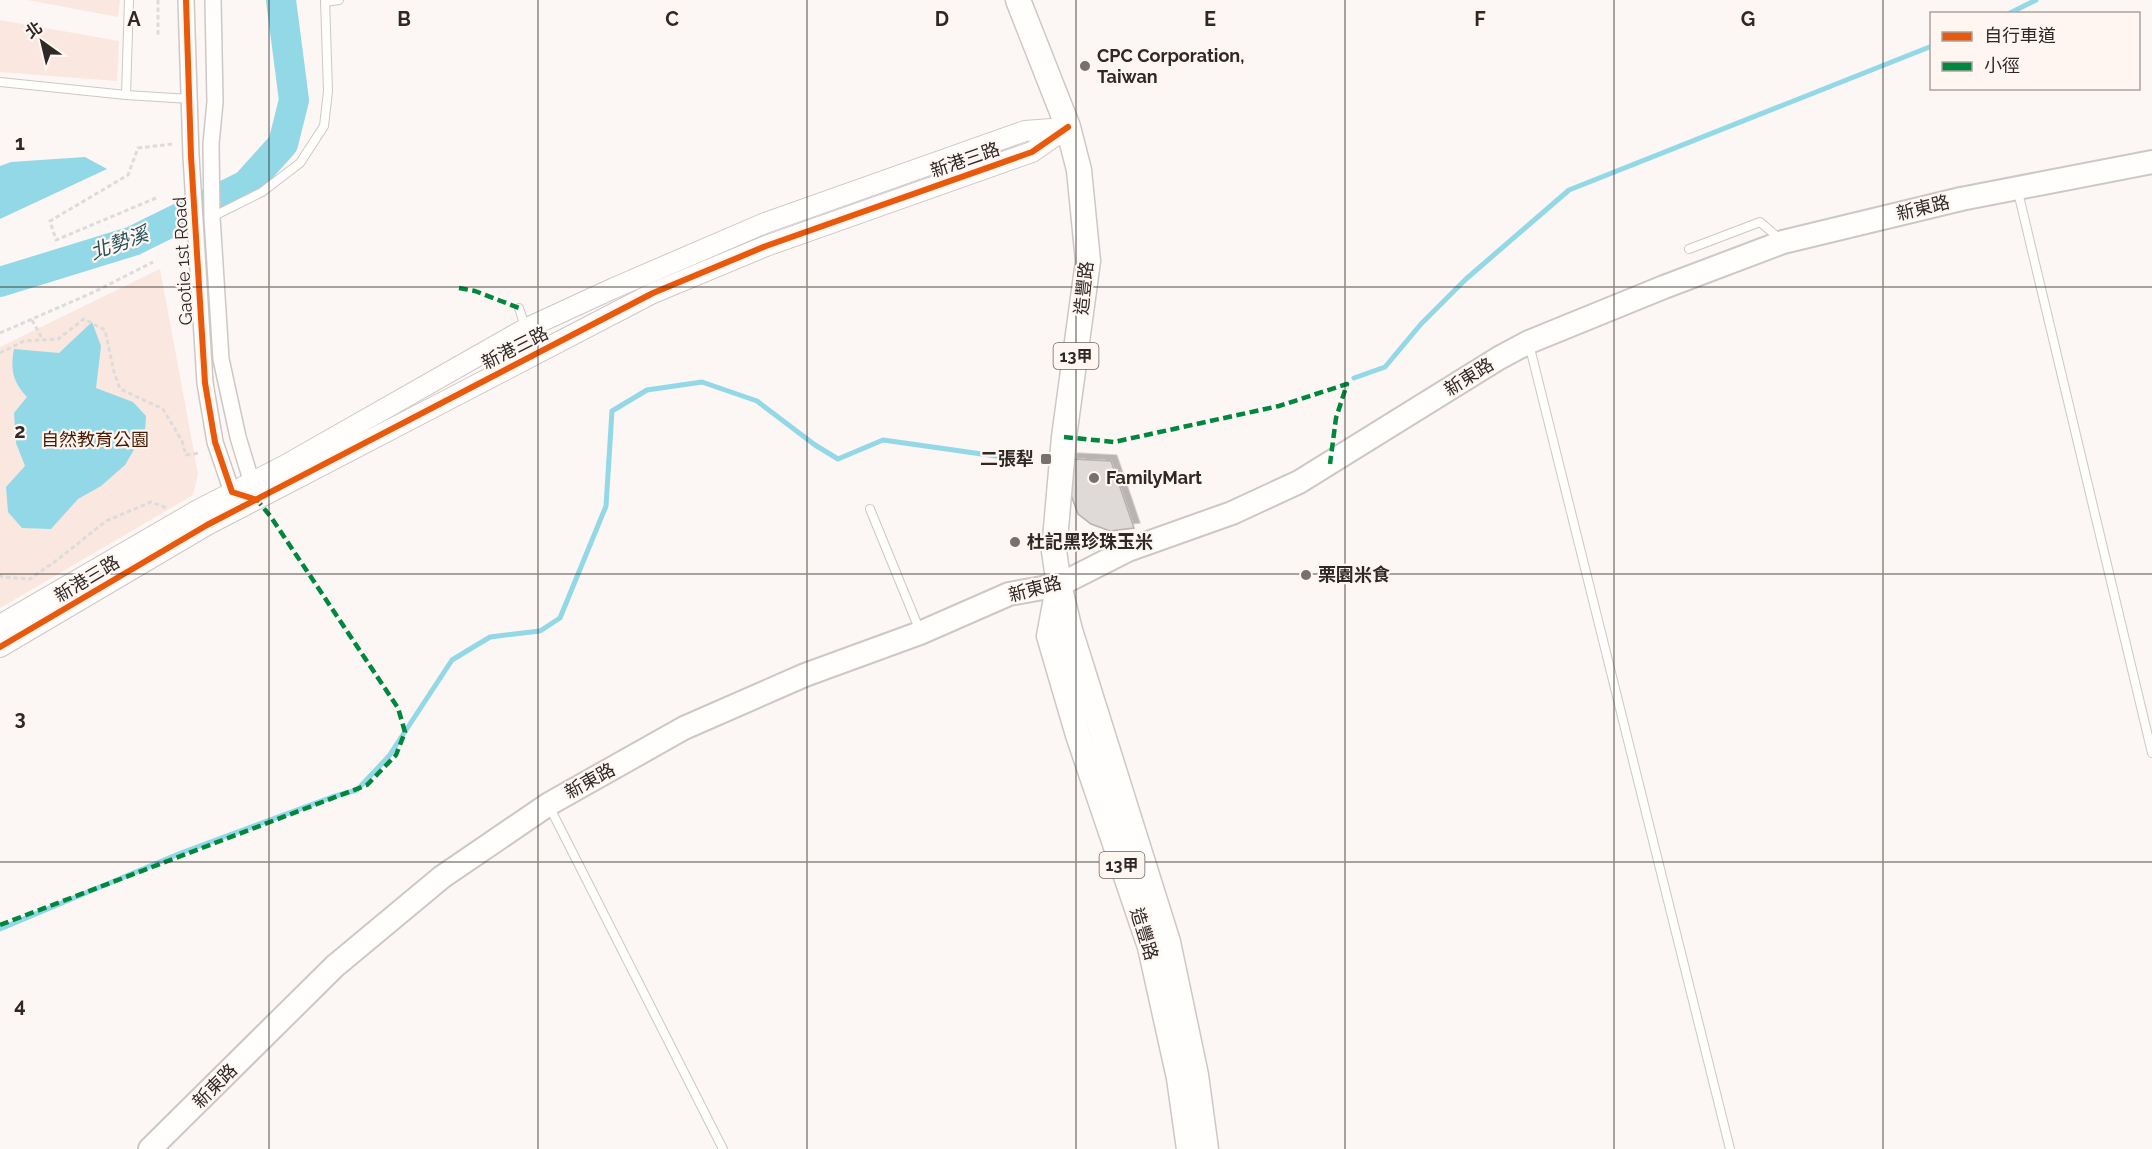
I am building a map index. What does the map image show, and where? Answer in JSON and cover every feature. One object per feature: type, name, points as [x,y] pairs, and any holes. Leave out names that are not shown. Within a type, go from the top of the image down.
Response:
[{"type":"main road","name":"造豐路","points":[[1017,0],[1068,128],[1079,170],[1088,261],[1064,437],[1054,550],[1059,585],[1070,630],[1168,942],[1196,1075],[1206,1149]]},
{"type":"main road","name":"新東路","points":[[150,1149],[335,966],[442,877],[549,804],[684,728],[805,675],[920,633],[1010,594],[1059,585],[1128,550],[1232,513],[1299,482],[1499,358],[1529,342],[1664,287],[1783,242],[1960,199],[2152,162]]},
{"type":"main road","name":"造豐路","points":[[1059,585],[1049,636],[1078,735],[1150,947],[1179,1078],[1189,1149]]},
{"type":"street","name":"Gaotie 1st Road","points":[[186,0],[191,156],[205,383],[215,442],[232,492]]},
{"type":"street","name":"Gaotie 1st Road","points":[[213,0],[212,217],[221,359],[238,437],[254,491]]},
{"type":"street","points":[[187,24],[213,25]]},
{"type":"street","name":"新港三路","points":[[0,647],[207,525],[284,466],[525,329],[765,223],[1025,131],[1068,128]]},
{"type":"street","name":"新港三路","points":[[0,625],[232,492],[254,491],[534,355],[653,293],[766,246],[1032,152],[1068,128]]},
{"type":"lane","points":[[126,95],[129,0]]},
{"type":"lane","points":[[212,217],[262,192],[300,164],[324,126],[328,92],[325,1],[339,0]]},
{"type":"lane","points":[[0,82],[189,99]]},
{"type":"lane","points":[[2017,188],[2152,753]]},
{"type":"lane","points":[[1689,249],[1760,222],[1783,242]]},
{"type":"lane","points":[[519,308],[534,355]]},
{"type":"lane","points":[[1529,342],[1730,1149]]},
{"type":"lane","points":[[870,510],[920,633]]},
{"type":"lane","points":[[549,804],[723,1149]]},
{"type":"path","points":[[158,0],[158,35]]},
{"type":"path","points":[[156,198],[56,240],[50,221],[128,175],[138,148],[173,144]]},
{"type":"path","points":[[0,333],[94,292],[153,262]]},
{"type":"path","points":[[0,353],[24,341],[58,339],[84,319],[105,330],[120,389],[163,409],[182,441],[186,455],[200,453]]},
{"type":"path","points":[[32,320],[43,340]]},
{"type":"path","points":[[0,574],[2,577],[30,579],[106,521],[151,502],[169,508]]},
{"type":"green space","points":[[28,0],[120,0],[118,17]]},
{"type":"green space","points":[[0,20],[119,41],[117,81],[0,72]]},
{"type":"green space","name":"自然教育公園","points":[[160,269],[198,474],[193,495],[0,608],[0,347]]},
{"type":"water","points":[[85,157],[107,169],[0,219],[0,166],[11,162]]},
{"type":"water","points":[[92,322],[101,346],[96,388],[133,402],[146,416],[145,431],[125,465],[101,486],[78,499],[51,529],[22,528],[8,512],[6,487],[25,466],[16,443],[14,413],[27,397],[18,386],[14,375],[12,363],[14,349],[59,353]]},
{"type":"building","name":"FamilyMart","points":[[1072,459],[1111,461],[1134,528],[1110,531],[1091,524],[1078,514],[1071,495]]},
{"type":"waterway","name":"北勢溪","points":[[0,282],[133,241],[246,185],[283,144],[294,100],[281,0]]},
{"type":"waterway","points":[[2012,12],[2036,0]]},
{"type":"waterway","points":[[1354,378],[1385,367],[1421,324],[1466,279],[1569,190],[1930,47]]},
{"type":"waterway","points":[[0,929],[181,853],[332,797],[357,790],[389,756],[452,660],[490,637],[540,631],[560,618],[606,506],[612,411],[647,390],[702,382],[757,401],[815,445],[838,459],[883,440],[1010,458]]},
{"type":"marked path","points":[[459,288],[475,291],[519,308]]},
{"type":"marked path","points":[[1064,437],[1114,442],[1279,406],[1347,384],[1336,418],[1330,464]]},
{"type":"marked path","points":[[0,925],[367,785],[396,755],[405,732],[398,708],[271,517],[257,500]]},
{"type":"cycle path","points":[[186,0],[191,156],[205,383],[215,442],[232,492],[257,500]]},
{"type":"cycle path","points":[[0,647],[207,525],[653,293],[766,246],[1032,152],[1068,127]]},
{"type":"place","name":"CPC Corporation, Taiwan","points":[[1085,66]]},
{"type":"place","name":"二張犁","points":[[1046,459]]},
{"type":"place","name":"FamilyMart","points":[[1094,478]]},
{"type":"place","name":"杜記黑珍珠玉米","points":[[1015,542]]},
{"type":"place","name":"栗園米食","points":[[1306,575]]}]
